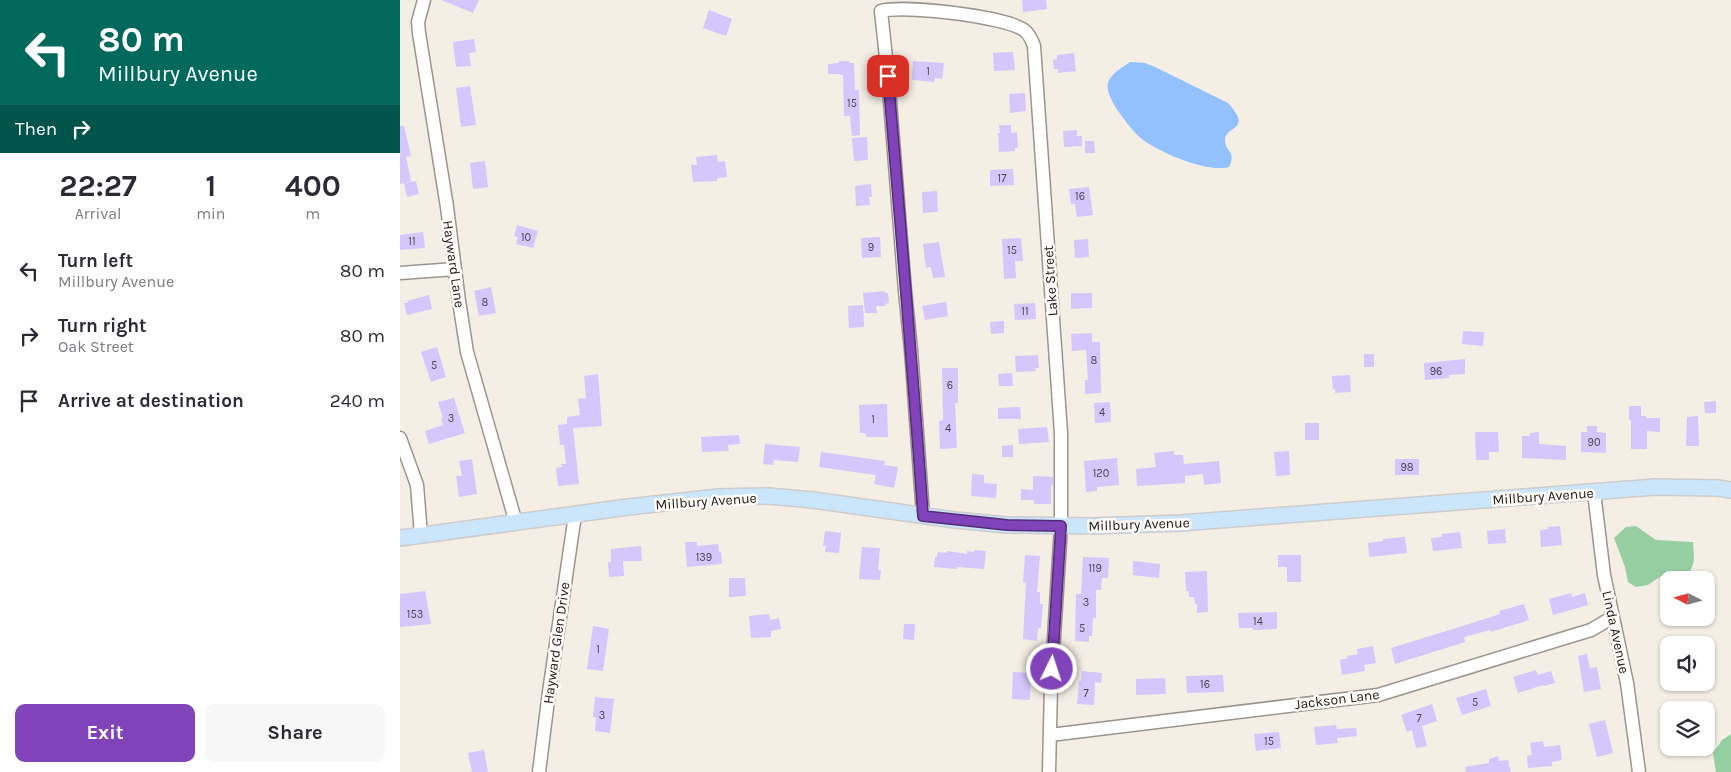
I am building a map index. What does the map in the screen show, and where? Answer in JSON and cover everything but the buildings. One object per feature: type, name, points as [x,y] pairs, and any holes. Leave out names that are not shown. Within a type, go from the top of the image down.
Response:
[{"type":"main road","name":"Millbury Avenue","points":[[400,538],[718,497],[768,496],[1007,525],[1061,526],[1190,522],[1656,487],[1731,490]]},
{"type":"street","name":"Hayward Lane","points":[[424,0],[418,22],[468,352],[516,523]]},
{"type":"street","name":"Lake Street","points":[[923,516],[912,350],[905,291],[881,12],[890,9],[941,12],[978,17],[1016,27],[1030,36],[1035,55],[1061,433],[1061,526],[1051,685],[1049,772]]},
{"type":"street","points":[[400,273],[455,268]]},
{"type":"street","points":[[400,438],[417,485],[421,535]]},
{"type":"street","name":"Linda Avenue","points":[[1594,492],[1604,575],[1627,683],[1639,772]]},
{"type":"street","name":"Hayward Glen Drive","points":[[539,772],[575,515]]},
{"type":"street","name":"Jackson Lane","points":[[1050,736],[1378,695],[1591,630],[1613,618]]},
{"type":"green space","points":[[1636,526],[1656,540],[1693,542],[1694,557],[1690,571],[1660,571],[1660,577],[1648,585],[1636,587],[1628,582],[1625,567],[1614,538],[1626,527]]},
{"type":"green space","points":[[1731,734],[1731,772],[1716,772],[1713,756],[1722,740]]},
{"type":"water","points":[[1130,62],[1145,63],[1155,67],[1228,103],[1238,118],[1238,123],[1226,135],[1225,140],[1232,158],[1229,167],[1209,167],[1184,161],[1151,145],[1135,133],[1116,108],[1108,89],[1111,77]]},
{"type":"route","points":[[888,76],[905,291],[912,350],[923,516],[1007,525],[1061,526],[1052,669]]}]
